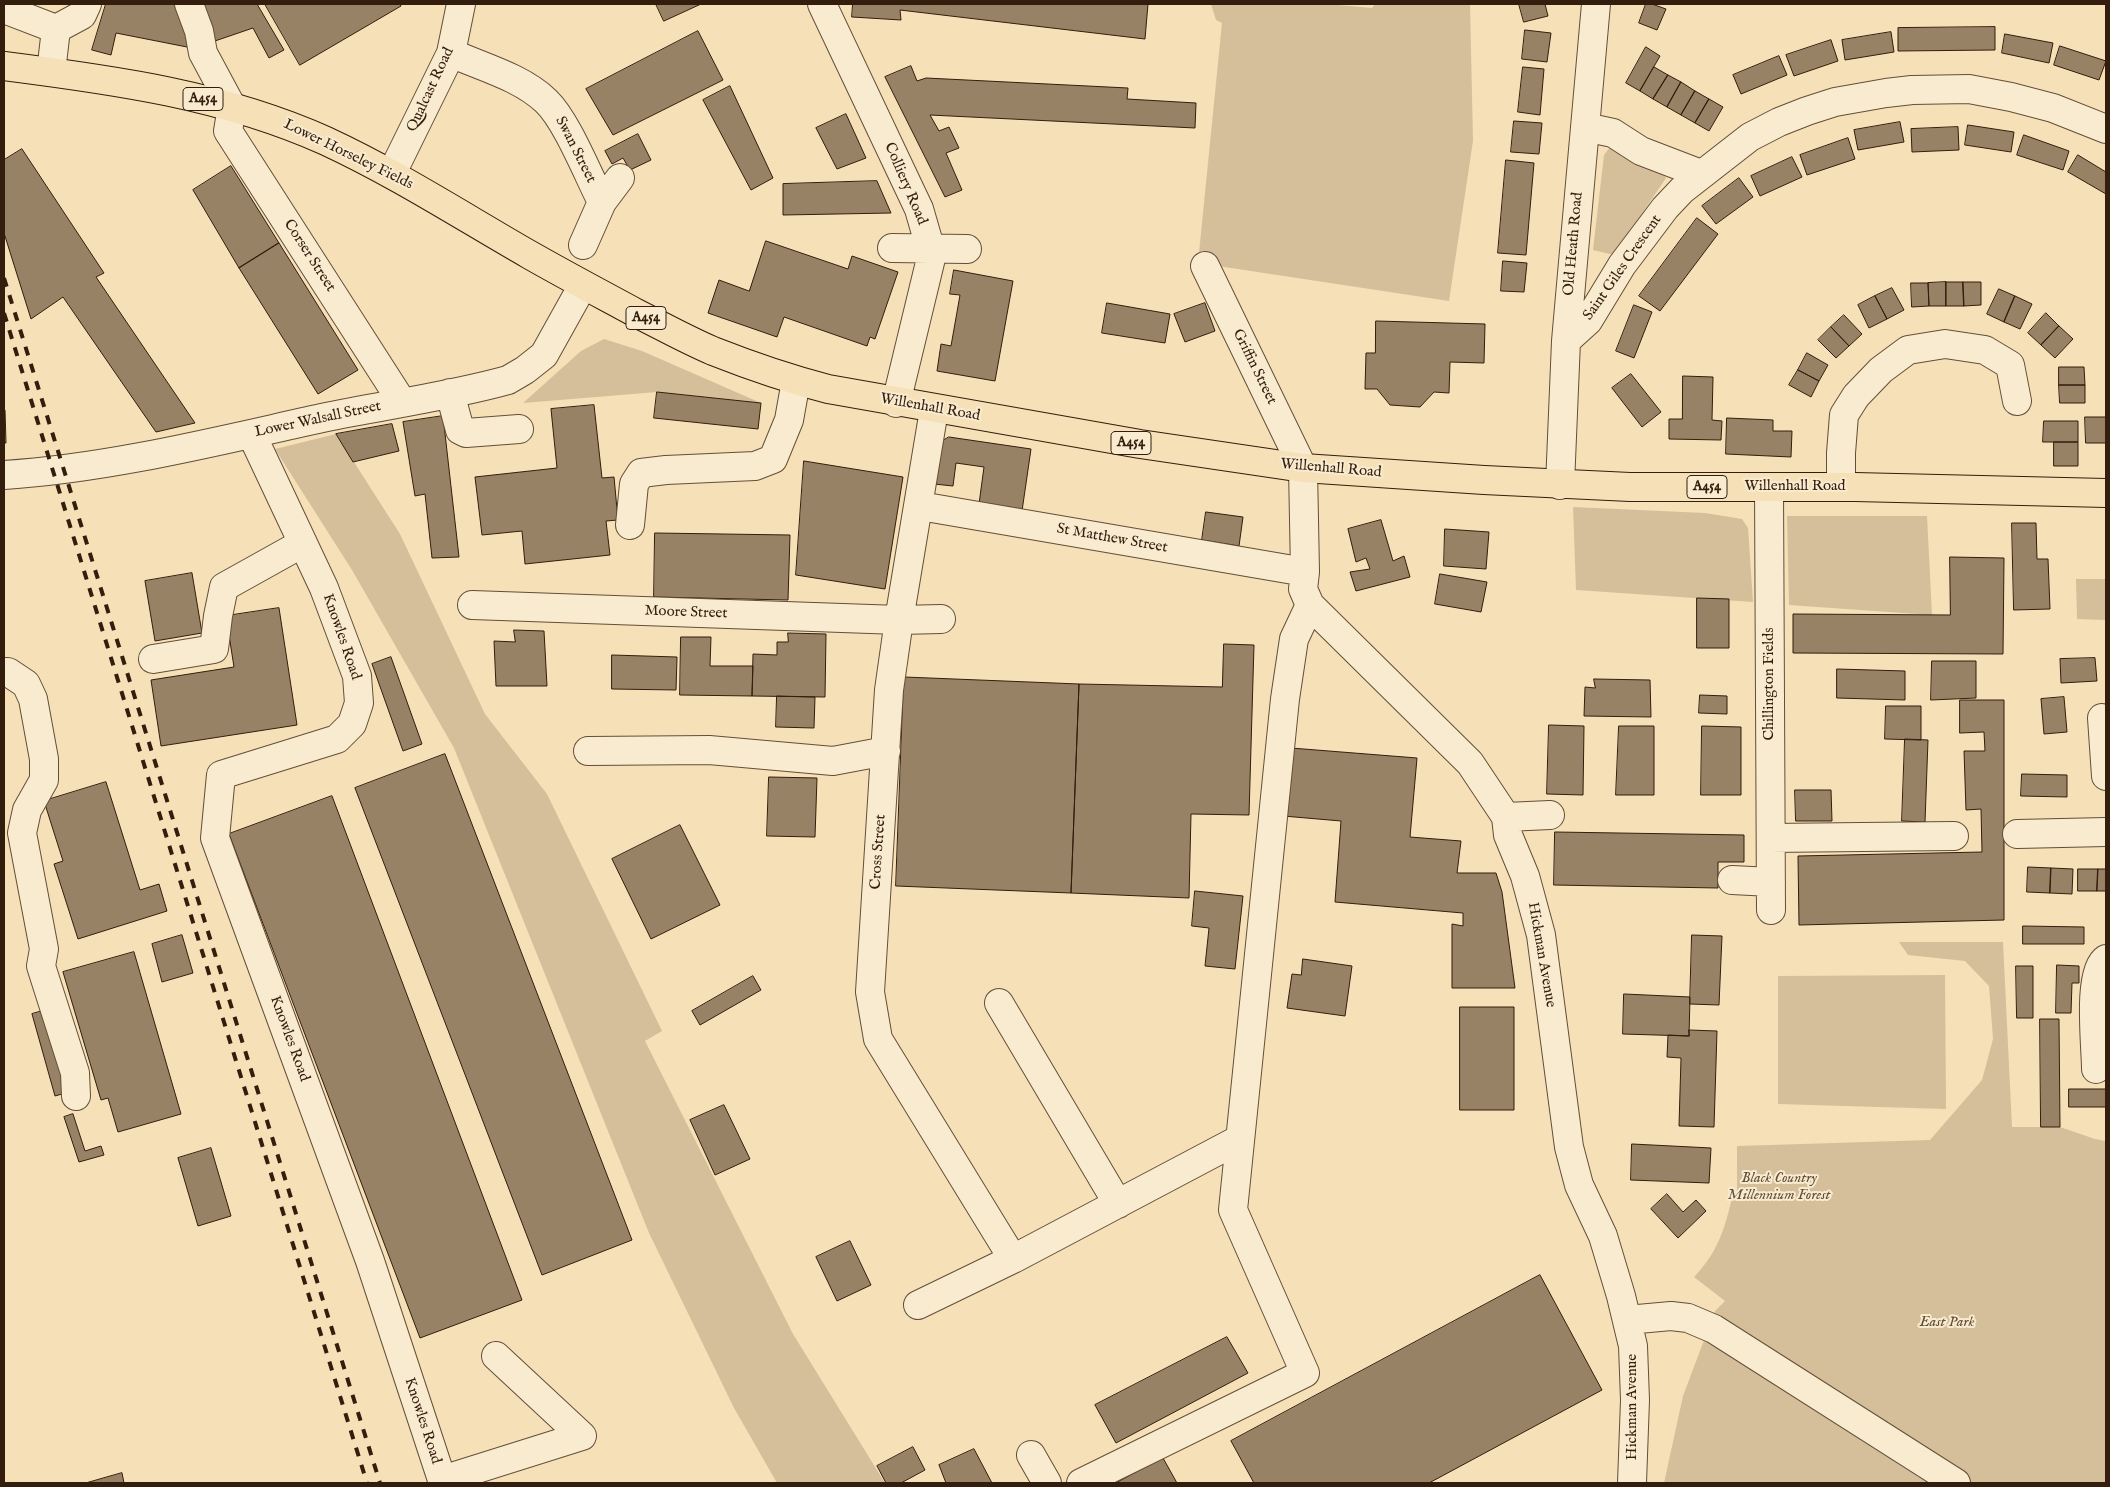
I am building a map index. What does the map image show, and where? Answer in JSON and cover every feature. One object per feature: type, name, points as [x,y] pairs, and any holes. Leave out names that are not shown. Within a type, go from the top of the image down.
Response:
[{"type":"highway","name":"Lower Horseley Fields","points":[[4,66],[137,84],[232,107],[272,119],[325,141],[392,173],[583,285]]},
{"type":"highway","name":"Willenhall Road","points":[[583,285],[711,350],[828,390],[934,410],[1140,444],[1303,468],[1560,485],[1630,487],[1841,487],[2106,493]]},
{"type":"street","points":[[4,9],[56,29],[82,15],[87,4]]},
{"type":"street","points":[[188,4],[199,31],[203,53],[232,107]]},
{"type":"street","name":"Qualcast Road","points":[[392,173],[451,53],[461,4]]},
{"type":"street","name":"Colliery Road","points":[[822,4],[919,209],[932,254],[896,403]]},
{"type":"street","name":"Old Heath Road","points":[[1560,485],[1566,341],[1596,4]]},
{"type":"street","points":[[51,72],[56,29]]},
{"type":"street","name":"Swan Street","points":[[451,53],[522,84],[546,101],[559,116],[602,202],[583,245]]},
{"type":"street","name":"Saint Giles Crescent","points":[[1566,341],[1588,321],[1622,265],[1665,208],[1682,190],[1700,174],[1750,137],[1779,122],[1807,111],[1834,102],[1912,90],[1969,89],[2053,108],[2106,129]]},
{"type":"street","name":"Corser Street","points":[[232,107],[228,131],[402,402]]},
{"type":"street","points":[[1585,128],[1613,133],[1641,151],[1700,174]]},
{"type":"street","points":[[602,202],[620,178]]},
{"type":"street","points":[[892,248],[967,249]]},
{"type":"street","name":"Griffin Street","points":[[1206,266],[1303,468]]},
{"type":"street","name":"Lower Walsall Street","points":[[4,475],[78,466],[252,435],[508,380],[544,355],[583,285]]},
{"type":"street","points":[[1841,487],[1844,415],[1856,396],[1881,370],[1908,350],[1945,344],[1986,350],[2010,365],[2018,401]]},
{"type":"street","points":[[630,525],[634,484],[641,473],[754,466],[773,459],[789,420],[796,380]]},
{"type":"street","points":[[450,393],[460,430],[466,434],[519,429]]},
{"type":"street","name":"Cross Street","points":[[934,410],[889,690],[870,992],[878,1039],[1013,1259]]},
{"type":"street","name":"Knowles Road","points":[[252,435],[324,588],[357,676],[359,703],[352,724],[338,739],[221,776],[215,838],[370,1261],[442,1480],[582,1436],[496,1356]]},
{"type":"street","points":[[1081,1483],[1305,1373],[1233,1210],[1285,699],[1294,638],[1310,605],[1303,589],[1305,572],[1303,468]]},
{"type":"street","name":"Chillington Fields","points":[[1769,487],[1772,910]]},
{"type":"street","name":"St Matthew Street","points":[[920,506],[1305,572]]},
{"type":"street","points":[[153,659],[214,649],[224,587],[303,543]]},
{"type":"street","name":"Hickman Avenue","points":[[1310,605],[1470,763],[1506,818],[1508,835],[1525,876],[1541,935],[1569,1147],[1579,1185],[1603,1236],[1633,1346],[1632,1483]]},
{"type":"street","name":"Moore Street","points":[[472,606],[899,620],[941,619]]},
{"type":"street","points":[[4,672],[8,672],[26,684],[33,699],[44,759],[44,780],[27,810],[22,833],[44,949],[41,966],[75,1072],[76,1096]]},
{"type":"street","points":[[2102,718],[2106,776]]},
{"type":"street","points":[[588,751],[709,750],[832,761],[886,751]]},
{"type":"street","points":[[1506,818],[1550,815]]},
{"type":"street","points":[[2017,834],[2106,832]]},
{"type":"street","points":[[1771,838],[1954,836]]},
{"type":"street","points":[[1732,880],[1771,882]]},
{"type":"street","points":[[2096,1069],[2094,986],[2097,972],[2102,961],[2106,958]]},
{"type":"street","points":[[999,1003],[1118,1204]]},
{"type":"street","points":[[918,1305],[1013,1259],[1240,1139]]},
{"type":"street","points":[[1627,1320],[1671,1316],[1688,1318],[1714,1329],[1956,1483]]},
{"type":"street","points":[[1031,1455],[1047,1483]]},
{"type":"green space","points":[[1211,4],[1327,4],[1372,8],[1375,4],[1470,4],[1473,141],[1449,301],[1198,263],[1222,23],[1216,20]]},
{"type":"green space","points":[[1610,147],[1661,171],[1666,178],[1614,255],[1593,250],[1604,155]]},
{"type":"green space","points":[[604,339],[642,351],[761,403],[657,392],[523,403],[581,351]]},
{"type":"green space","points":[[336,434],[400,534],[485,714],[547,794],[662,1031],[645,1041],[793,1334],[885,1483],[777,1483],[734,1408],[649,1233],[454,748],[352,570],[275,449]]},
{"type":"green space","points":[[1573,507],[1705,513],[1742,519],[1748,528],[1753,602],[1576,590]]},
{"type":"green space","points":[[1787,516],[1927,516],[1932,615],[1789,605]]},
{"type":"green space","points":[[2076,579],[2106,579],[2106,620],[2077,619]]},
{"type":"green space","name":"East Park","points":[[1899,942],[2003,942],[2012,1127],[2060,1127],[2106,1141],[2106,1483],[1664,1483],[1683,1396],[1715,1311],[1725,1301],[1694,1277],[1710,1258],[1724,1228],[1733,1194],[1737,1193],[1737,1146],[1930,1140],[1982,1080],[1993,1039],[1989,986],[1965,961],[1908,955]]},
{"type":"green space","points":[[1945,975],[1946,1109],[1778,1104],[1778,976]]},
{"type":"building","points":[[106,4],[182,4],[193,34],[187,47],[116,33],[111,55],[92,50]]},
{"type":"building","points":[[195,4],[257,4],[284,50],[269,58],[253,28],[209,43]]},
{"type":"building","points":[[265,4],[400,4],[401,6],[300,65]]},
{"type":"building","points":[[656,4],[701,4],[664,21]]},
{"type":"building","points":[[853,4],[1148,4],[1145,39],[900,10],[901,20],[852,17]]},
{"type":"building","points":[[1519,4],[1545,4],[1548,16],[1524,22]]},
{"type":"building","points":[[1646,4],[1666,9],[1657,30],[1639,23]]},
{"type":"building","points":[[1995,27],[1995,50],[1898,51],[1898,28]]},
{"type":"building","points":[[1525,30],[1551,33],[1547,62],[1522,59]]},
{"type":"building","points":[[698,31],[723,80],[613,135],[586,89]]},
{"type":"building","points":[[1891,32],[1894,52],[1845,60],[1842,40]]},
{"type":"building","points":[[2005,34],[2053,43],[2049,63],[2002,53]]},
{"type":"building","points":[[1831,40],[1838,61],[1794,76],[1786,55]]},
{"type":"building","points":[[2060,46],[2106,61],[2099,80],[2054,65]]},
{"type":"building","points":[[1646,47],[1660,56],[1640,91],[1626,83]]},
{"type":"building","points":[[1779,56],[1787,75],[1741,94],[1733,75]]},
{"type":"building","points":[[911,66],[917,81],[926,78],[1128,88],[1127,99],[1196,103],[1195,128],[930,115],[939,131],[949,127],[959,148],[946,153],[962,190],[945,197],[885,77]]},
{"type":"building","points":[[1523,67],[1544,69],[1540,115],[1518,112]]},
{"type":"building","points":[[1654,67],[1668,75],[1653,99],[1640,91]]},
{"type":"building","points":[[1668,75],[1681,82],[1667,107],[1653,99]]},
{"type":"building","points":[[1681,82],[1695,91],[1681,115],[1667,107]]},
{"type":"building","points":[[730,86],[773,178],[751,190],[703,100]]},
{"type":"building","points":[[1695,91],[1709,99],[1695,123],[1681,115]]},
{"type":"building","points":[[1709,99],[1723,107],[1709,131],[1695,123]]},
{"type":"building","points":[[846,114],[866,158],[837,169],[816,128]]},
{"type":"building","points":[[1514,121],[1542,123],[1539,154],[1511,152]]},
{"type":"building","points":[[1900,122],[1904,142],[1858,150],[1854,130]]},
{"type":"building","points":[[1968,125],[2014,132],[2011,152],[1965,145]]},
{"type":"building","points":[[1958,127],[1959,150],[1912,152],[1911,129]]},
{"type":"building","points":[[638,134],[651,160],[630,170],[623,158],[612,164],[605,151]]},
{"type":"building","points":[[2024,135],[2069,151],[2063,170],[2017,155]]},
{"type":"building","points":[[1848,138],[1855,159],[1807,175],[1800,155]]},
{"type":"building","points":[[22,149],[104,273],[96,277],[195,423],[156,432],[63,297],[31,319],[4,233],[4,160]]},
{"type":"building","points":[[2078,155],[2106,172],[2106,194],[2068,172]]},
{"type":"building","points":[[1792,157],[1802,177],[1760,196],[1751,176]]},
{"type":"building","points":[[1506,160],[1534,163],[1526,255],[1498,253]]},
{"type":"building","points":[[231,166],[279,243],[239,268],[193,190]]},
{"type":"building","points":[[1739,178],[1753,197],[1716,224],[1702,206]]},
{"type":"building","points":[[877,181],[891,213],[783,215],[783,184]]},
{"type":"building","points":[[1697,218],[1718,234],[1660,311],[1639,296]]},
{"type":"building","points":[[766,241],[848,269],[852,256],[898,272],[875,339],[870,337],[867,346],[784,317],[777,337],[708,313],[719,280],[749,291]]},
{"type":"building","points":[[279,243],[358,370],[318,394],[239,268]]},
{"type":"building","points":[[1503,261],[1527,263],[1524,292],[1501,291]]},
{"type":"building","points":[[954,270],[1013,281],[995,381],[937,371],[941,344],[951,346],[960,295],[950,294]]},
{"type":"building","points":[[1946,282],[1963,282],[1964,306],[1946,306]]},
{"type":"building","points":[[1946,282],[1946,306],[1929,306],[1928,283]]},
{"type":"building","points":[[1963,282],[1981,282],[1981,305],[1964,306]]},
{"type":"building","points":[[1911,283],[1928,283],[1929,306],[1912,307]]},
{"type":"building","points":[[1892,288],[1904,310],[1887,319],[1875,296]]},
{"type":"building","points":[[1999,289],[2015,296],[2004,322],[1987,314]]},
{"type":"building","points":[[1875,296],[1887,319],[1869,328],[1858,305]]},
{"type":"building","points":[[2015,296],[2032,304],[2020,329],[2004,322]]},
{"type":"building","points":[[1107,303],[1170,314],[1165,343],[1102,333]]},
{"type":"building","points":[[1205,303],[1215,331],[1185,342],[1174,314]]},
{"type":"building","points":[[1634,305],[1652,312],[1634,358],[1616,351]]},
{"type":"building","points":[[2046,313],[2059,326],[2041,345],[2028,333]]},
{"type":"building","points":[[1844,315],[1862,334],[1849,346],[1831,327]]},
{"type":"building","points":[[1376,321],[1485,324],[1484,363],[1450,362],[1449,393],[1434,392],[1420,407],[1390,405],[1377,389],[1365,389],[1366,353],[1375,353]]},
{"type":"building","points":[[2059,326],[2073,339],[2055,358],[2041,345]]},
{"type":"building","points":[[1831,327],[1849,346],[1836,358],[1818,340]]},
{"type":"building","points":[[1807,353],[1828,365],[1819,381],[1798,370]]},
{"type":"building","points":[[2059,367],[2084,367],[2085,385],[2059,385]]},
{"type":"building","points":[[1798,370],[1819,381],[1811,397],[1789,385]]},
{"type":"building","points":[[1631,374],[1661,412],[1642,427],[1612,388]]},
{"type":"building","points":[[1683,376],[1713,377],[1712,420],[1722,421],[1721,440],[1669,439],[1669,419],[1682,419]]},
{"type":"building","points":[[2059,385],[2085,385],[2085,403],[2060,403]]},
{"type":"building","points":[[657,392],[761,403],[758,429],[654,418]]},
{"type":"building","points":[[594,405],[602,478],[614,477],[618,520],[606,521],[610,555],[525,564],[522,531],[482,535],[475,477],[557,468],[551,409]]},
{"type":"building","points":[[5,410],[6,443],[4,443]]},
{"type":"building","points":[[443,416],[459,557],[432,558],[425,494],[415,496],[403,422]]},
{"type":"building","points":[[2085,417],[2106,417],[2106,443],[2086,443]]},
{"type":"building","points":[[1727,418],[1773,420],[1773,431],[1792,431],[1791,457],[1726,454]]},
{"type":"building","points":[[2044,421],[2078,421],[2078,442],[2043,442]]},
{"type":"building","points":[[392,424],[399,451],[353,462],[336,434]]},
{"type":"building","points":[[949,437],[1031,449],[1022,511],[979,504],[984,467],[956,463],[953,486],[934,484],[939,443]]},
{"type":"building","points":[[2054,442],[2078,442],[2078,466],[2054,466]]},
{"type":"building","points":[[804,461],[903,477],[885,589],[796,575]]},
{"type":"building","points":[[1206,512],[1243,517],[1239,546],[1202,540]]},
{"type":"building","points":[[1381,520],[1393,561],[1404,556],[1410,577],[1356,591],[1350,572],[1370,569],[1366,558],[1356,562],[1348,529]]},
{"type":"building","points":[[2012,523],[2036,523],[2037,559],[2048,559],[2050,609],[2014,610]]},
{"type":"building","points":[[1445,529],[1489,532],[1486,569],[1444,566]]},
{"type":"building","points":[[655,533],[790,535],[788,600],[654,597]]},
{"type":"building","points":[[1950,557],[2004,558],[2003,654],[1793,653],[1793,614],[1950,615]]},
{"type":"building","points":[[192,573],[202,633],[155,641],[145,581]]},
{"type":"building","points":[[1440,574],[1487,582],[1481,612],[1435,604]]},
{"type":"building","points":[[1697,598],[1729,599],[1729,648],[1697,648]]},
{"type":"building","points":[[279,608],[297,725],[161,746],[151,680],[234,667],[226,616]]},
{"type":"building","points":[[514,630],[544,631],[547,686],[496,686],[494,641],[515,642]]},
{"type":"building","points":[[788,633],[826,634],[825,697],[752,696],[753,654],[777,655],[777,642],[788,642]]},
{"type":"building","points":[[681,637],[711,637],[710,666],[753,666],[752,696],[680,695]]},
{"type":"building","points":[[1224,644],[1254,645],[1249,815],[1191,814],[1189,898],[1071,893],[1079,684],[1222,687]]},
{"type":"building","points":[[612,655],[677,657],[676,690],[612,689]]},
{"type":"building","points":[[391,657],[422,744],[403,751],[372,664]]},
{"type":"building","points":[[2095,658],[2097,681],[2061,683],[2060,659]]},
{"type":"building","points":[[1932,661],[1976,661],[1976,698],[1931,700]]},
{"type":"building","points":[[1837,669],[1905,671],[1905,700],[1837,698]]},
{"type":"building","points":[[904,677],[1079,684],[1071,893],[896,886]]},
{"type":"building","points":[[1594,679],[1650,680],[1651,717],[1584,716],[1585,687],[1595,688]]},
{"type":"building","points":[[1700,695],[1727,696],[1727,714],[1699,713]]},
{"type":"building","points":[[777,696],[815,697],[814,728],[776,727]]},
{"type":"building","points":[[2064,697],[2067,732],[2044,734],[2041,699]]},
{"type":"building","points":[[1960,700],[2004,700],[2004,920],[1799,925],[1798,856],[1982,852],[1981,809],[1966,810],[1964,751],[1985,751],[1984,732],[1960,733]]},
{"type":"building","points":[[1886,706],[1921,706],[1921,740],[1885,739]]},
{"type":"building","points":[[1549,725],[1584,726],[1583,795],[1547,794]]},
{"type":"building","points":[[1619,726],[1654,726],[1654,795],[1616,795]]},
{"type":"building","points":[[1702,726],[1741,727],[1741,795],[1701,795]]},
{"type":"building","points":[[1905,739],[1928,740],[1925,822],[1902,821]]},
{"type":"building","points":[[1291,748],[1417,758],[1410,837],[1461,841],[1457,873],[1496,873],[1502,892],[1515,988],[1452,988],[1452,924],[1463,926],[1463,913],[1335,902],[1341,821],[1283,816]]},
{"type":"building","points":[[445,754],[632,1240],[542,1275],[355,788]]},
{"type":"building","points":[[2022,774],[2067,775],[2067,797],[2021,796]]},
{"type":"building","points":[[769,777],[817,778],[815,837],[767,836]]},
{"type":"building","points":[[106,782],[140,890],[159,884],[167,911],[78,939],[54,864],[63,861],[44,801]]},
{"type":"building","points":[[1795,790],[1831,790],[1832,821],[1796,821]]},
{"type":"building","points":[[332,796],[522,1300],[420,1338],[229,834]]},
{"type":"building","points":[[680,825],[720,905],[651,939],[612,859]]},
{"type":"building","points":[[1555,832],[1744,835],[1744,862],[1718,862],[1718,888],[1554,885]]},
{"type":"building","points":[[2028,867],[2051,868],[2050,893],[2027,892]]},
{"type":"building","points":[[2051,868],[2073,869],[2072,894],[2050,893]]},
{"type":"building","points":[[2078,869],[2098,869],[2097,891],[2078,891]]},
{"type":"building","points":[[2098,869],[2106,869],[2106,891],[2097,891]]},
{"type":"building","points":[[1195,891],[1243,896],[1235,969],[1205,966],[1209,928],[1192,926]]},
{"type":"building","points":[[2023,926],[2084,927],[2084,944],[2023,944]]},
{"type":"building","points":[[182,935],[193,973],[162,982],[152,944]]},
{"type":"building","points":[[1692,935],[1722,936],[1719,1005],[1690,1004]]},
{"type":"building","points":[[134,952],[181,1114],[118,1132],[108,1098],[101,1100],[63,972]]},
{"type":"building","points":[[1303,959],[1352,966],[1345,1016],[1287,1008],[1292,974],[1301,975]]},
{"type":"building","points":[[2057,965],[2079,966],[2079,983],[2072,983],[2071,1013],[2056,1013]]},
{"type":"building","points":[[2016,966],[2033,966],[2033,1018],[2017,1018]]},
{"type":"building","points":[[753,976],[761,990],[700,1025],[692,1011]]},
{"type":"building","points":[[1624,994],[1690,997],[1689,1036],[1623,1034]]},
{"type":"building","points":[[1460,1007],[1514,1007],[1514,1110],[1460,1110]]},
{"type":"building","points":[[46,1010],[69,1092],[55,1096],[32,1014]]},
{"type":"building","points":[[2040,1019],[2059,1019],[2060,1127],[2041,1127]]},
{"type":"building","points":[[1689,1030],[1717,1031],[1714,1127],[1679,1126],[1681,1058],[1667,1057],[1668,1035],[1689,1036]]},
{"type":"building","points":[[2069,1089],[2106,1089],[2106,1107],[2069,1107]]},
{"type":"building","points":[[724,1105],[750,1159],[715,1175],[690,1120]]},
{"type":"building","points":[[73,1114],[85,1151],[101,1146],[104,1155],[79,1162],[64,1117]]},
{"type":"building","points":[[1632,1144],[1711,1148],[1709,1183],[1631,1180]]},
{"type":"building","points":[[211,1148],[231,1216],[198,1226],[178,1158]]},
{"type":"building","points":[[1667,1194],[1683,1212],[1696,1200],[1706,1211],[1678,1238],[1651,1209]]},
{"type":"building","points":[[850,1241],[871,1285],[837,1301],[816,1257]]},
{"type":"building","points":[[1540,1275],[1602,1390],[1429,1483],[1254,1483],[1231,1441]]},
{"type":"building","points":[[1227,1337],[1248,1373],[1116,1443],[1095,1405]]},
{"type":"building","points":[[913,1447],[925,1470],[901,1483],[886,1483],[877,1466]]},
{"type":"building","points":[[974,1449],[992,1483],[946,1483],[939,1465]]},
{"type":"building","points":[[1163,1458],[1177,1483],[1116,1483]]},
{"type":"building","points":[[122,1473],[124,1483],[86,1483]]},
{"type":"railway","points":[[4,278],[380,1483]]},
{"type":"railway","points":[[4,313],[367,1483]]},
{"type":"park label","name":"Black Country Millennium Forest","points":[[1779,1188]]}]
